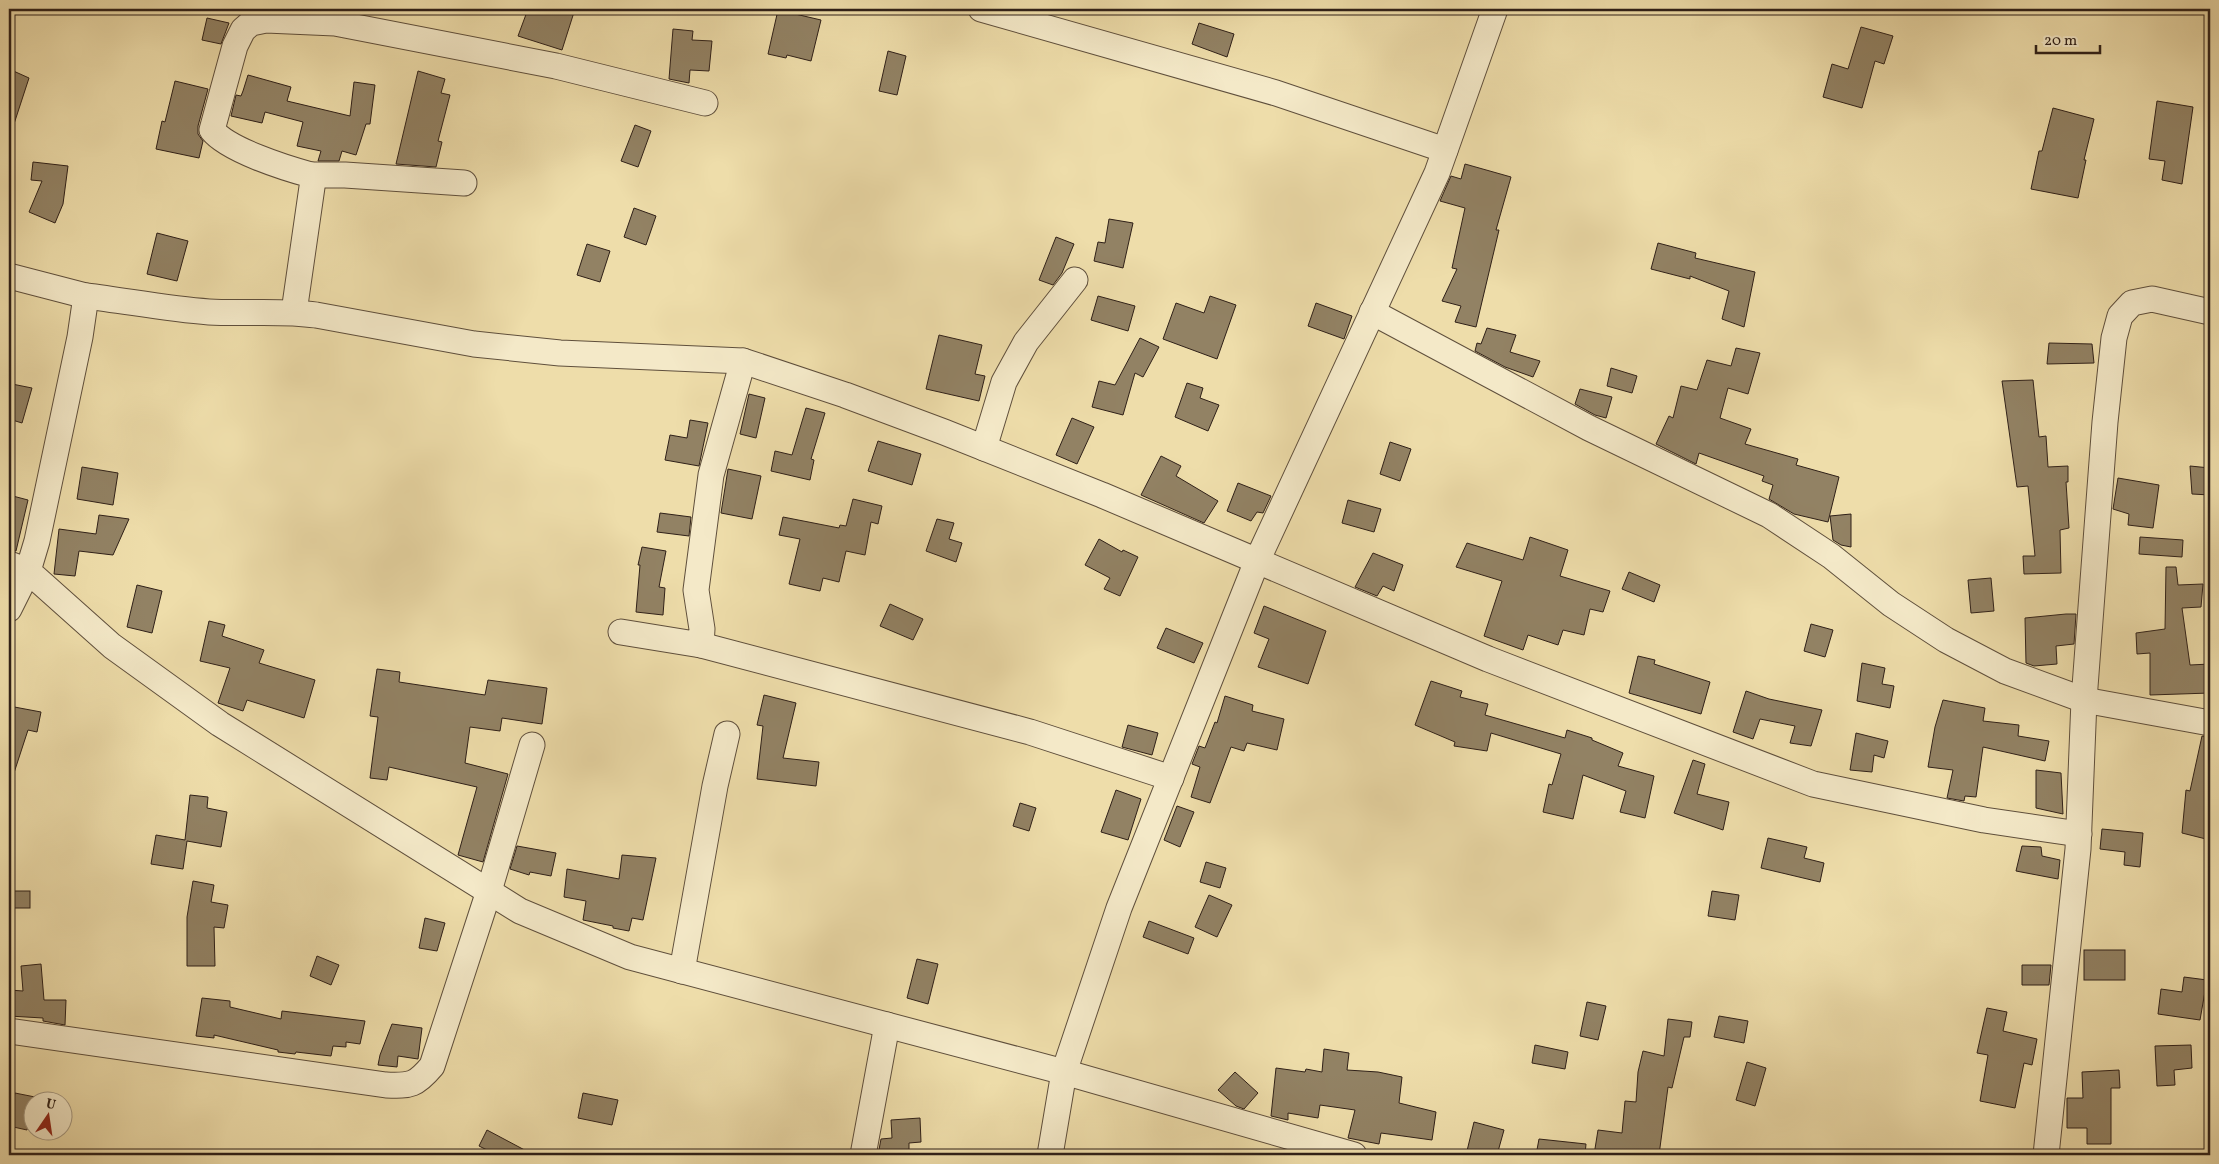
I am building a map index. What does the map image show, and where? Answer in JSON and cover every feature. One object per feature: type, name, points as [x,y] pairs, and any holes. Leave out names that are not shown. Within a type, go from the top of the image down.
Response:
[{"type":"street","points":[[981,9],[1276,93],[1445,150]]},
{"type":"street","points":[[1050,1155],[1064,1072],[1120,908],[1257,561],[1437,173],[1496,9]]},
{"type":"street","points":[[464,183],[345,175],[311,175],[285,168],[225,142],[212,130],[236,46],[243,30],[251,23],[266,20],[335,23],[556,66],[705,103]]},
{"type":"street","points":[[294,312],[313,180],[311,175]]},
{"type":"street","points":[[9,276],[86,296],[206,312],[247,314],[294,312],[474,344],[560,353],[743,361],[845,395],[984,448],[1488,658],[1813,784],[1984,820],[2079,834]]},
{"type":"street","points":[[984,448],[1004,382],[1026,342],[1075,280]]},
{"type":"street","points":[[9,609],[18,567],[39,532],[80,337],[86,296]]},
{"type":"street","points":[[2046,1155],[2079,834],[2084,700],[2105,422],[2114,338],[2120,316],[2132,303],[2152,300],[2210,312]]},
{"type":"street","points":[[1372,312],[1589,428],[1768,515],[1831,556],[1891,604],[1946,640],[2005,671],[2084,700],[2210,723]]},
{"type":"street","points":[[701,645],[702,629],[696,590],[711,475],[743,361]]},
{"type":"street","points":[[18,567],[112,646],[220,724],[520,911],[621,953],[682,971],[1064,1072],[1354,1155]]},
{"type":"street","points":[[621,632],[701,645],[1030,732],[1171,778]]},
{"type":"street","points":[[682,971],[715,786],[727,734]]},
{"type":"street","points":[[9,1031],[407,1086],[419,1081],[432,1066],[489,891],[532,745]]},
{"type":"street","points":[[863,1155],[886,1025]]},
{"type":"building","points":[[528,9],[575,9],[562,50],[518,36]]},
{"type":"building","points":[[778,10],[821,20],[811,61],[787,55],[786,58],[768,54]]},
{"type":"building","points":[[207,18],[229,23],[221,44],[202,40]]},
{"type":"building","points":[[1199,23],[1234,34],[1227,57],[1192,44]]},
{"type":"building","points":[[1861,27],[1893,36],[1884,64],[1875,61],[1862,108],[1823,97],[1832,64],[1848,69]]},
{"type":"building","points":[[673,29],[693,31],[692,40],[712,41],[709,71],[690,70],[689,83],[669,79]]},
{"type":"building","points":[[888,51],[906,56],[897,95],[879,91]]},
{"type":"building","points":[[9,69],[29,78],[12,130],[9,130]]},
{"type":"building","points":[[418,71],[445,79],[441,93],[450,95],[438,141],[442,142],[436,167],[396,164]]},
{"type":"building","points":[[248,75],[291,87],[287,101],[350,116],[354,82],[375,85],[370,124],[366,124],[356,155],[342,151],[339,161],[318,161],[321,151],[297,146],[303,122],[265,112],[262,123],[231,116],[236,95],[241,96]]},
{"type":"building","points":[[175,81],[208,89],[198,126],[198,134],[203,141],[199,158],[156,149],[162,121],[165,122]]},
{"type":"building","points":[[2157,101],[2193,107],[2182,184],[2162,180],[2165,161],[2149,159]]},
{"type":"building","points":[[2053,108],[2094,119],[2084,160],[2086,160],[2078,198],[2031,189],[2039,151],[2042,151]]},
{"type":"building","points":[[635,125],[651,131],[638,167],[621,161]]},
{"type":"building","points":[[33,162],[68,166],[63,204],[55,223],[29,212],[42,181],[31,180]]},
{"type":"building","points":[[1465,164],[1511,177],[1496,230],[1499,230],[1476,327],[1455,322],[1461,306],[1442,301],[1457,269],[1452,268],[1465,208],[1440,201],[1451,176],[1461,179]]},
{"type":"building","points":[[634,208],[656,216],[646,245],[624,237]]},
{"type":"building","points":[[1109,219],[1133,223],[1123,268],[1094,261],[1098,242],[1105,243]]},
{"type":"building","points":[[157,233],[188,241],[177,281],[147,274]]},
{"type":"building","points":[[1056,237],[1074,244],[1062,273],[1053,285],[1039,280]]},
{"type":"building","points":[[1658,243],[1696,253],[1695,258],[1755,272],[1744,327],[1722,319],[1729,291],[1690,276],[1690,279],[1651,269]]},
{"type":"building","points":[[587,244],[610,251],[600,282],[577,275]]},
{"type":"building","points":[[1098,296],[1135,306],[1128,331],[1091,320]]},
{"type":"building","points":[[1210,296],[1236,305],[1217,359],[1163,339],[1176,303],[1204,313]]},
{"type":"building","points":[[1316,303],[1352,316],[1344,339],[1308,326]]},
{"type":"building","points":[[1487,328],[1516,335],[1510,352],[1540,361],[1533,377],[1505,367],[1475,351],[1477,343],[1481,344]]},
{"type":"building","points":[[939,335],[982,345],[975,374],[985,376],[979,401],[926,389]]},
{"type":"building","points":[[1140,338],[1159,347],[1143,377],[1135,373],[1123,415],[1092,407],[1099,381],[1115,385]]},
{"type":"building","points":[[2049,343],[2092,344],[2094,363],[2047,364]]},
{"type":"building","points":[[1736,348],[1760,353],[1748,394],[1728,388],[1720,418],[1751,429],[1745,444],[1798,459],[1796,465],[1839,477],[1828,522],[1794,514],[1769,499],[1773,485],[1762,481],[1764,476],[1699,453],[1696,464],[1656,444],[1669,416],[1673,418],[1681,386],[1697,390],[1707,360],[1731,366]]},
{"type":"building","points":[[1611,368],[1637,376],[1632,393],[1607,386]]},
{"type":"building","points":[[2033,380],[2039,437],[2046,436],[2048,467],[2068,466],[2068,482],[2066,482],[2069,528],[2060,530],[2061,573],[2024,574],[2023,556],[2035,556],[2028,486],[2017,487],[2002,381]]},
{"type":"building","points":[[1187,383],[1203,388],[1200,398],[1219,405],[1208,431],[1175,417]]},
{"type":"building","points":[[12,384],[32,388],[22,423],[9,419],[9,399]]},
{"type":"building","points":[[1580,389],[1612,397],[1606,418],[1595,415],[1575,404]]},
{"type":"building","points":[[749,394],[765,398],[756,438],[740,434]]},
{"type":"building","points":[[806,408],[825,413],[811,459],[814,460],[810,480],[771,471],[775,451],[792,455]]},
{"type":"building","points":[[1072,418],[1094,427],[1077,464],[1056,455]]},
{"type":"building","points":[[690,420],[708,423],[699,466],[665,460],[670,435],[687,438]]},
{"type":"building","points":[[878,441],[921,454],[912,485],[868,471]]},
{"type":"building","points":[[1390,442],[1411,449],[1400,481],[1380,474]]},
{"type":"building","points":[[1161,456],[1181,466],[1176,476],[1218,501],[1204,523],[1141,495]]},
{"type":"building","points":[[2190,466],[2210,468],[2210,495],[2192,494]]},
{"type":"building","points":[[82,467],[118,473],[113,505],[77,499]]},
{"type":"building","points":[[728,469],[761,476],[752,519],[721,513]]},
{"type":"building","points":[[2118,478],[2159,485],[2153,528],[2128,525],[2129,514],[2113,509]]},
{"type":"building","points":[[1238,483],[1271,496],[1263,513],[1257,512],[1251,521],[1227,511]]},
{"type":"building","points":[[9,495],[28,500],[16,551],[9,550]]},
{"type":"building","points":[[853,499],[882,506],[878,524],[871,522],[865,555],[846,551],[839,582],[823,578],[820,591],[789,584],[800,539],[779,535],[783,517],[839,528],[840,525],[846,526]]},
{"type":"building","points":[[1348,500],[1381,509],[1374,532],[1342,523]]},
{"type":"building","points":[[660,513],[691,517],[689,536],[657,532]]},
{"type":"building","points":[[1851,514],[1851,547],[1841,545],[1833,540],[1830,516]]},
{"type":"building","points":[[99,515],[129,519],[113,555],[79,551],[75,576],[54,574],[59,529],[96,534]]},
{"type":"building","points":[[937,519],[954,523],[949,539],[962,543],[956,562],[926,551]]},
{"type":"building","points":[[1530,537],[1568,550],[1560,576],[1610,591],[1603,612],[1590,609],[1584,635],[1563,630],[1558,645],[1528,635],[1523,650],[1484,636],[1502,581],[1456,567],[1467,543],[1523,560]]},
{"type":"building","points":[[2140,537],[2183,540],[2182,557],[2139,554]]},
{"type":"building","points":[[1099,539],[1122,552],[1123,550],[1138,557],[1120,596],[1104,589],[1110,578],[1085,565]]},
{"type":"building","points":[[642,547],[666,551],[659,587],[665,588],[663,615],[636,612],[640,565],[638,565]]},
{"type":"building","points":[[1373,553],[1403,565],[1394,591],[1383,586],[1377,596],[1355,587]]},
{"type":"building","points":[[2166,567],[2176,567],[2178,585],[2203,584],[2201,607],[2182,608],[2190,665],[2210,664],[2210,693],[2150,695],[2150,653],[2137,654],[2136,633],[2165,629]]},
{"type":"building","points":[[1629,572],[1660,585],[1654,602],[1622,589]]},
{"type":"building","points":[[1991,578],[1994,611],[1971,613],[1968,580]]},
{"type":"building","points":[[137,585],[162,591],[152,633],[127,627]]},
{"type":"building","points":[[890,604],[923,619],[913,640],[880,626]]},
{"type":"building","points":[[1264,606],[1326,631],[1308,684],[1258,667],[1269,639],[1254,633]]},
{"type":"building","points":[[2076,614],[2074,644],[2056,646],[2057,664],[2034,666],[2026,663],[2025,618]]},
{"type":"building","points":[[209,621],[225,625],[222,636],[264,650],[259,663],[315,680],[304,718],[247,700],[243,711],[218,703],[230,668],[200,661]]},
{"type":"building","points":[[1811,624],[1833,630],[1825,657],[1804,651]]},
{"type":"building","points":[[1166,628],[1203,643],[1194,663],[1157,648]]},
{"type":"building","points":[[1638,656],[1655,660],[1654,664],[1710,682],[1701,714],[1629,693]]},
{"type":"building","points":[[1862,663],[1885,668],[1882,684],[1894,686],[1890,708],[1857,701]]},
{"type":"building","points":[[377,669],[400,672],[399,682],[485,695],[488,680],[547,688],[542,724],[502,718],[500,731],[470,727],[465,763],[508,774],[483,862],[458,855],[477,787],[389,767],[387,780],[370,778],[378,717],[370,716]]},
{"type":"building","points":[[1431,681],[1462,691],[1460,697],[1488,704],[1485,715],[1565,738],[1567,730],[1592,738],[1592,740],[1623,753],[1618,766],[1654,776],[1645,818],[1620,812],[1626,791],[1583,775],[1573,819],[1543,812],[1549,784],[1552,785],[1561,754],[1491,733],[1487,751],[1454,746],[1455,742],[1415,725]]},
{"type":"building","points":[[1746,691],[1769,699],[1822,710],[1811,746],[1790,743],[1795,726],[1760,719],[1753,739],[1733,732]]},
{"type":"building","points":[[764,695],[796,703],[783,758],[819,762],[816,786],[757,779],[763,726],[757,725]]},
{"type":"building","points":[[1225,696],[1253,705],[1252,711],[1284,719],[1277,750],[1247,743],[1244,751],[1231,747],[1210,803],[1191,797],[1200,767],[1192,764],[1199,746],[1205,748],[1215,722],[1217,723]]},
{"type":"building","points":[[1943,700],[1985,708],[1983,721],[2019,725],[2018,736],[2049,741],[2045,761],[1983,747],[1976,797],[1965,796],[1964,801],[1947,798],[1953,770],[1928,767],[1935,727]]},
{"type":"building","points":[[9,706],[41,712],[37,732],[28,730],[12,779],[9,778]]},
{"type":"building","points":[[1128,725],[1158,733],[1152,755],[1122,747]]},
{"type":"building","points":[[1856,733],[1888,741],[1884,758],[1874,755],[1872,772],[1850,770]]},
{"type":"building","points":[[2202,736],[2210,737],[2210,840],[2182,833],[2186,790],[2190,791]]},
{"type":"building","points":[[1693,760],[1705,764],[1697,794],[1729,802],[1723,830],[1674,813]]},
{"type":"building","points":[[2036,770],[2061,773],[2063,814],[2036,808]]},
{"type":"building","points":[[1116,790],[1141,799],[1128,840],[1101,832]]},
{"type":"building","points":[[190,795],[208,797],[207,808],[227,812],[221,847],[187,841],[183,869],[151,864],[156,835],[185,840]]},
{"type":"building","points":[[1020,803],[1036,808],[1029,831],[1013,826]]},
{"type":"building","points":[[1177,806],[1194,812],[1180,847],[1164,840]]},
{"type":"building","points":[[2102,829],[2143,833],[2140,867],[2124,865],[2125,852],[2100,849]]},
{"type":"building","points":[[1768,838],[1807,847],[1804,858],[1824,863],[1820,882],[1761,868]]},
{"type":"building","points":[[517,846],[556,853],[551,876],[530,872],[529,875],[510,869]]},
{"type":"building","points":[[2022,846],[2041,847],[2042,856],[2060,860],[2058,879],[2016,871]]},
{"type":"building","points":[[622,855],[656,858],[643,920],[632,918],[629,931],[583,920],[586,901],[564,897],[567,869],[619,879]]},
{"type":"building","points":[[1206,862],[1226,868],[1220,888],[1200,882]]},
{"type":"building","points":[[193,881],[214,885],[211,902],[228,905],[224,928],[214,927],[215,966],[187,966],[187,917]]},
{"type":"building","points":[[9,891],[30,891],[30,908],[9,908]]},
{"type":"building","points":[[1712,891],[1739,895],[1735,920],[1708,916]]},
{"type":"building","points":[[1209,895],[1232,905],[1217,937],[1195,927]]},
{"type":"building","points":[[425,918],[445,923],[437,951],[419,948]]},
{"type":"building","points":[[1149,921],[1194,938],[1188,954],[1143,937]]},
{"type":"building","points":[[2084,950],[2125,950],[2125,980],[2084,980]]},
{"type":"building","points":[[317,956],[339,965],[331,985],[310,976]]},
{"type":"building","points":[[917,959],[938,964],[928,1004],[907,998]]},
{"type":"building","points":[[41,964],[44,1000],[66,1000],[65,1025],[43,1021],[43,1018],[9,1016],[9,990],[23,991],[21,966]]},
{"type":"building","points":[[2022,965],[2051,965],[2049,985],[2022,985]]},
{"type":"building","points":[[2184,977],[2207,980],[2200,1020],[2158,1014],[2161,989],[2182,992]]},
{"type":"building","points":[[202,998],[230,1001],[230,1007],[281,1019],[282,1011],[365,1021],[360,1044],[346,1042],[346,1047],[333,1046],[331,1056],[278,1052],[278,1050],[214,1035],[214,1038],[196,1036]]},
{"type":"building","points":[[1587,1002],[1606,1006],[1598,1040],[1580,1036]]},
{"type":"building","points":[[1987,1008],[2007,1012],[2003,1031],[2037,1039],[2032,1065],[2024,1063],[2015,1108],[1980,1101],[1988,1055],[1977,1053]]},
{"type":"building","points":[[1719,1016],[1748,1021],[1744,1043],[1714,1037]]},
{"type":"building","points":[[1668,1019],[1692,1022],[1690,1037],[1684,1037],[1672,1088],[1668,1087],[1659,1155],[1594,1155],[1598,1130],[1622,1133],[1625,1101],[1636,1102],[1638,1072],[1643,1051],[1664,1056]]},
{"type":"building","points":[[392,1024],[422,1028],[418,1059],[398,1056],[397,1067],[378,1065]]},
{"type":"building","points":[[1535,1045],[1568,1052],[1565,1069],[1532,1063]]},
{"type":"building","points":[[2191,1045],[2192,1068],[2174,1070],[2175,1085],[2157,1086],[2155,1046]]},
{"type":"building","points":[[1324,1049],[1349,1053],[1347,1070],[1378,1072],[1402,1077],[1399,1103],[1436,1112],[1432,1140],[1381,1133],[1379,1144],[1348,1138],[1355,1110],[1320,1105],[1318,1118],[1288,1113],[1288,1120],[1271,1116],[1276,1068],[1305,1072],[1306,1069],[1322,1072]]},
{"type":"building","points":[[1747,1062],[1766,1068],[1755,1106],[1736,1100]]},
{"type":"building","points":[[2119,1070],[2120,1088],[2111,1088],[2111,1144],[2087,1144],[2087,1128],[2067,1128],[2067,1098],[2083,1098],[2082,1072]]},
{"type":"building","points":[[1235,1072],[1258,1093],[1244,1109],[1236,1106],[1218,1090]]},
{"type":"building","points":[[15,1093],[22,1094],[22,1129],[9,1126]]},
{"type":"building","points":[[583,1093],[618,1100],[612,1125],[578,1118]]},
{"type":"building","points":[[920,1118],[921,1142],[909,1143],[909,1155],[878,1155],[881,1139],[892,1138],[891,1120]]},
{"type":"building","points":[[1474,1122],[1504,1130],[1497,1155],[1466,1155]]},
{"type":"building","points":[[487,1130],[534,1155],[497,1155],[479,1146]]},
{"type":"building","points":[[1539,1139],[1586,1144],[1585,1155],[1536,1155]]}]
